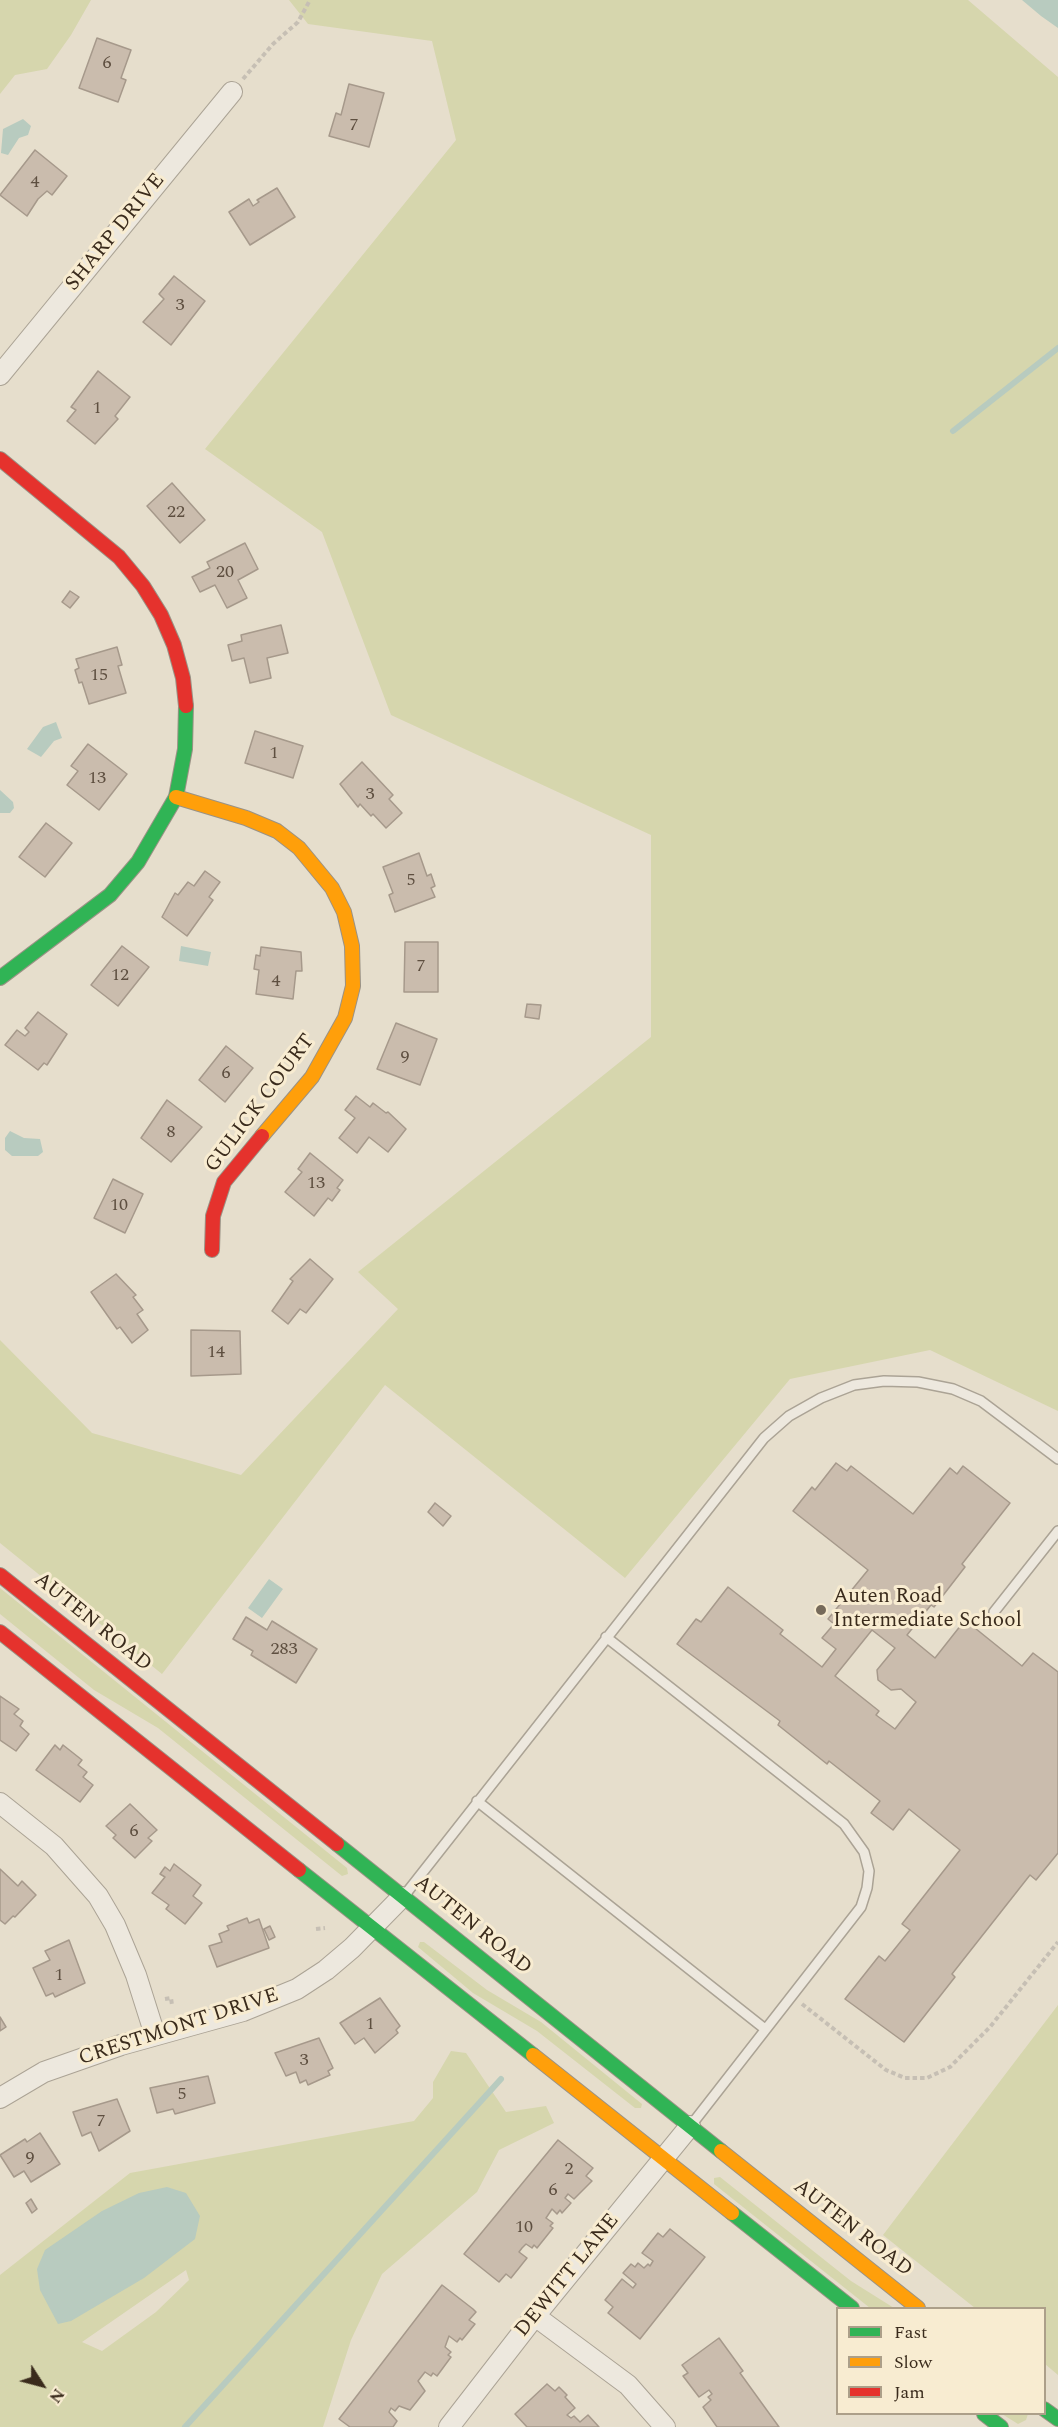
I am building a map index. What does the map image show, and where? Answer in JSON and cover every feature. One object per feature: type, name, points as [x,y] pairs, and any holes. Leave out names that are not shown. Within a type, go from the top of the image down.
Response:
[{"type":"street","name":"SHARP DRIVE","points":[[0,375],[232,92]]},
{"type":"street","points":[[0,459],[119,557],[143,586],[174,645],[183,678],[187,711],[185,749],[176,797],[138,862],[110,895],[0,978]]},
{"type":"street","name":"GULICK COURT","points":[[176,797],[246,818],[277,831],[299,848],[332,888],[344,912],[352,946],[353,986],[345,1018],[332,1047],[312,1077],[224,1182],[213,1216],[212,1250]]},
{"type":"street","name":"AUTEN ROAD","points":[[0,1575],[917,2307]]},
{"type":"street","points":[[0,1632],[851,2307]]},
{"type":"street","points":[[0,1803],[54,1846],[99,1896],[115,1924],[136,1976],[154,2035]]},
{"type":"street","name":"CRESTMONT DRIVE","points":[[0,2098],[44,2073],[154,2035],[243,2011],[297,1989],[326,1970],[373,1929],[402,1897]]},
{"type":"street","name":"DEWITT LANE","points":[[449,2427],[535,2316],[690,2126]]},
{"type":"street","points":[[535,2316],[628,2385],[665,2427]]},
{"type":"street","points":[[1046,2411],[1058,2420]]},
{"type":"street","points":[[985,2415],[1001,2427]]},
{"type":"lane","points":[[402,1897],[764,1438],[789,1416],[820,1398],[854,1385],[884,1381],[918,1382],[953,1389],[981,1401],[1003,1415],[1058,1459]]},
{"type":"lane","points":[[994,1612],[1058,1531]]},
{"type":"lane","points":[[606,1637],[844,1824],[864,1852],[869,1871],[861,1907],[690,2126]]},
{"type":"lane","points":[[477,1801],[765,2029]]},
{"type":"path","points":[[232,92],[267,50],[298,22],[310,0]]},
{"type":"path","points":[[316,1929],[325,1928]]},
{"type":"path","points":[[792,1996],[886,2070],[905,2078],[927,2078],[950,2067],[990,2027],[1058,1942]]},
{"type":"path","points":[[164,1999],[171,1998],[172,2005]]},
{"type":"green space","points":[[0,0],[91,0],[71,35],[47,69],[15,75],[0,94]]},
{"type":"green space","points":[[289,0],[968,0],[1058,77],[1058,1411],[930,1350],[790,1379],[625,1578],[385,1385],[162,1674],[0,1543],[0,1340],[92,1433],[241,1475],[398,1309],[358,1272],[651,1037],[651,835],[391,715],[322,532],[205,449],[456,140],[432,41],[308,24]]},
{"type":"green space","points":[[0,1588],[347,1868],[348,1874],[342,1876],[158,1728],[94,1690],[0,1614]]},
{"type":"green space","points":[[420,1942],[424,1942],[487,1990],[541,2022],[642,2104],[641,2108],[635,2108],[537,2031],[473,1993],[418,1947]]},
{"type":"green space","points":[[1058,2005],[1058,2375],[1046,2365],[1046,2307],[974,2307],[883,2235]]},
{"type":"green space","points":[[451,2051],[466,2053],[506,2112],[546,2106],[554,2123],[499,2150],[477,2192],[382,2274],[351,2340],[323,2427],[0,2427],[0,2275],[130,2173],[414,2121],[433,2098],[433,2082]],"holes":[[[186,2270],[189,2280],[156,2312],[102,2351],[82,2342]]]},
{"type":"green space","points":[[720,2177],[851,2281],[892,2307],[869,2307],[714,2184],[714,2178]]},
{"type":"green space","points":[[1004,2415],[1028,2415],[1026,2420],[1018,2424]]},
{"type":"shaded area","points":[[1022,0],[1058,0],[1058,28],[1041,16]]},
{"type":"shaded area","points":[[23,119],[31,126],[28,135],[19,138],[8,155],[1,153],[3,129]]},
{"type":"shaded area","points":[[56,722],[62,738],[54,741],[41,757],[27,749],[43,727]]},
{"type":"shaded area","points":[[0,790],[13,802],[14,808],[10,813],[0,813]]},
{"type":"shaded area","points":[[181,946],[211,952],[208,966],[179,961]]},
{"type":"shaded area","points":[[10,1131],[24,1138],[40,1139],[43,1152],[38,1156],[12,1156],[5,1150],[5,1138]]},
{"type":"shaded area","points":[[269,1579],[283,1589],[262,1618],[248,1608]]},
{"type":"shaded area","points":[[167,2187],[186,2193],[200,2216],[195,2239],[144,2278],[71,2321],[58,2324],[40,2290],[37,2269],[45,2250],[102,2211],[139,2193]]},
{"type":"building","points":[[97,38],[131,50],[121,78],[126,80],[118,102],[79,88]]},
{"type":"building","points":[[349,84],[384,93],[369,147],[329,136],[336,113],[341,115]]},
{"type":"building","points":[[35,150],[67,176],[52,195],[47,191],[38,199],[27,216],[0,195]]},
{"type":"building","points":[[277,188],[295,217],[250,245],[229,212],[249,199],[253,206],[259,202],[257,200]]},
{"type":"building","points":[[174,276],[205,301],[171,345],[143,322],[164,299],[159,294]]},
{"type":"building","points":[[98,371],[130,397],[115,416],[118,419],[95,444],[67,421],[76,410],[71,407]]},
{"type":"building","points":[[172,483],[205,520],[180,543],[147,506]]},
{"type":"building","points":[[245,543],[258,569],[238,580],[247,598],[227,608],[215,585],[200,592],[192,577],[210,568],[207,562]]},
{"type":"building","points":[[70,591],[79,597],[70,608],[62,602]]},
{"type":"building","points":[[281,625],[288,653],[267,658],[271,678],[250,683],[244,658],[232,661],[228,645],[242,641],[241,635]]},
{"type":"building","points":[[117,647],[122,665],[118,666],[126,693],[89,704],[82,682],[79,683],[75,670],[79,668],[76,659]]},
{"type":"building","points":[[255,731],[303,746],[293,778],[245,763]]},
{"type":"building","points":[[88,744],[127,774],[99,810],[67,785],[78,771],[71,766]]},
{"type":"building","points":[[362,762],[393,795],[389,799],[402,813],[386,828],[360,804],[358,807],[340,784]]},
{"type":"building","points":[[46,823],[72,843],[45,877],[19,857]]},
{"type":"building","points":[[419,853],[427,876],[431,874],[435,886],[431,888],[435,897],[395,912],[389,895],[393,893],[383,867]]},
{"type":"building","points":[[205,871],[220,882],[209,897],[213,900],[187,936],[162,917],[175,893],[178,895],[188,882],[194,886]]},
{"type":"building","points":[[405,942],[438,942],[438,992],[404,992]]},
{"type":"building","points":[[122,946],[149,967],[118,1006],[91,985]]},
{"type":"building","points":[[261,947],[301,952],[302,971],[296,971],[293,999],[256,994],[259,970],[254,969],[256,955],[260,956]]},
{"type":"building","points":[[527,1004],[541,1005],[539,1019],[525,1017]]},
{"type":"building","points":[[38,1012],[67,1034],[47,1065],[44,1063],[38,1070],[5,1045],[17,1030],[25,1036],[29,1032],[25,1028]]},
{"type":"building","points":[[396,1023],[437,1039],[420,1085],[377,1069]]},
{"type":"building","points":[[226,1046],[253,1068],[225,1102],[199,1080]]},
{"type":"building","points":[[356,1096],[370,1107],[373,1103],[386,1113],[388,1112],[406,1129],[388,1152],[369,1137],[357,1153],[339,1138],[355,1118],[345,1110]]},
{"type":"building","points":[[167,1100],[202,1127],[171,1162],[141,1138]]},
{"type":"building","points":[[310,1153],[343,1180],[337,1188],[340,1190],[332,1201],[328,1198],[314,1216],[285,1192],[302,1172],[298,1169]]},
{"type":"building","points":[[113,1179],[143,1194],[125,1233],[94,1218]]},
{"type":"building","points":[[310,1259],[333,1279],[306,1313],[300,1309],[288,1324],[272,1311],[293,1281],[290,1279]]},
{"type":"building","points":[[116,1274],[136,1295],[133,1297],[143,1310],[137,1314],[148,1330],[132,1343],[120,1327],[117,1329],[91,1292]]},
{"type":"building","points":[[191,1330],[240,1331],[241,1374],[191,1376]]},
{"type":"building","points":[[836,1463],[847,1471],[851,1466],[913,1514],[950,1468],[957,1474],[963,1466],[1010,1503],[962,1564],[965,1567],[934,1607],[931,1605],[907,1635],[935,1658],[965,1620],[1022,1666],[1033,1653],[1058,1672],[1058,1853],[1036,1880],[1030,1875],[952,1974],[955,1977],[904,2042],[845,1999],[879,1956],[885,1961],[910,1930],[902,1924],[960,1850],[909,1809],[893,1830],[871,1813],[880,1801],[829,1761],[827,1764],[778,1725],[780,1721],[677,1644],[696,1619],[701,1622],[728,1587],[783,1630],[780,1634],[822,1667],[836,1649],[822,1638],[834,1624],[828,1619],[868,1570],[793,1511],[812,1487],[815,1490]],"holes":[[[872,1630],[895,1648],[877,1670],[878,1680],[891,1690],[901,1689],[916,1702],[895,1729],[876,1715],[879,1711],[835,1676]]]},
{"type":"building","points":[[435,1503],[451,1516],[443,1526],[428,1512]]},
{"type":"building","points":[[246,1617],[267,1630],[272,1621],[317,1649],[296,1683],[251,1655],[253,1651],[233,1639]]},
{"type":"building","points":[[0,1696],[19,1709],[14,1714],[23,1721],[20,1726],[29,1734],[16,1751],[0,1740]]},
{"type":"building","points":[[55,1745],[60,1750],[63,1745],[82,1760],[78,1765],[87,1772],[83,1777],[93,1785],[80,1802],[36,1770]]},
{"type":"building","points":[[130,1804],[157,1830],[148,1838],[152,1841],[135,1858],[113,1838],[116,1835],[106,1826]]},
{"type":"building","points":[[174,1864],[201,1885],[193,1896],[202,1903],[185,1924],[166,1909],[169,1905],[152,1893],[165,1877],[160,1874],[165,1867],[170,1871]]},
{"type":"building","points":[[0,1869],[18,1886],[22,1881],[36,1895],[5,1924],[0,1920]]},
{"type":"building","points":[[247,1918],[249,1923],[259,1919],[269,1948],[217,1967],[209,1946],[222,1942],[219,1934],[229,1930],[227,1926]]},
{"type":"building","points":[[270,1926],[275,1937],[269,1940],[264,1929]]},
{"type":"building","points":[[69,1940],[85,1983],[55,1997],[53,1993],[46,1996],[33,1968],[50,1960],[45,1951]]},
{"type":"building","points":[[380,1998],[400,2026],[396,2030],[398,2033],[375,2053],[364,2038],[355,2044],[340,2023]]},
{"type":"building","points":[[0,2017],[6,2027],[0,2031]]},
{"type":"building","points":[[319,2038],[333,2068],[328,2071],[330,2075],[308,2085],[306,2080],[300,2083],[296,2072],[286,2076],[275,2053]]},
{"type":"building","points":[[208,2076],[215,2103],[175,2114],[173,2109],[157,2113],[150,2088]]},
{"type":"building","points":[[117,2099],[130,2131],[99,2151],[91,2132],[82,2136],[73,2112]]},
{"type":"building","points":[[40,2133],[60,2164],[31,2182],[24,2171],[14,2177],[0,2155],[25,2139],[27,2142]]},
{"type":"building","points":[[558,2140],[593,2168],[586,2176],[592,2181],[574,2199],[568,2194],[565,2198],[571,2203],[562,2213],[560,2210],[557,2214],[552,2209],[546,2218],[553,2223],[550,2226],[553,2228],[537,2248],[526,2244],[519,2252],[527,2258],[511,2278],[506,2274],[499,2282],[464,2254]]},
{"type":"building","points":[[31,2199],[37,2209],[32,2213],[26,2203]]},
{"type":"building","points":[[670,2229],[705,2257],[640,2339],[608,2313],[613,2307],[605,2300],[622,2279],[633,2288],[636,2284],[623,2273],[631,2264],[635,2267],[638,2263],[644,2268],[648,2264],[650,2266],[653,2261],[642,2253],[658,2233],[663,2237]]},
{"type":"building","points":[[442,2285],[476,2312],[469,2320],[475,2324],[462,2340],[460,2338],[457,2342],[449,2336],[445,2347],[451,2352],[448,2355],[451,2357],[437,2376],[433,2373],[431,2376],[425,2372],[418,2381],[425,2391],[410,2410],[399,2406],[395,2411],[391,2408],[389,2412],[397,2421],[393,2427],[350,2427],[339,2419]]},
{"type":"building","points":[[719,2338],[743,2371],[740,2373],[779,2427],[717,2427],[703,2407],[711,2400],[708,2397],[712,2394],[709,2390],[699,2397],[683,2376],[688,2373],[682,2365]]},
{"type":"building","points":[[547,2384],[555,2391],[559,2387],[567,2395],[565,2397],[575,2408],[567,2415],[571,2418],[574,2416],[580,2422],[588,2415],[599,2427],[527,2427],[515,2414]]},
{"type":"waterway","points":[[953,431],[1058,348]]},
{"type":"waterway","points":[[185,2427],[501,2079]]},
{"type":"traffic: fast","points":[[0,978],[110,895],[138,862],[176,797],[185,749],[186,706]]},
{"type":"traffic: fast","points":[[337,1844],[721,2151]]},
{"type":"traffic: fast","points":[[299,1870],[533,2055]]},
{"type":"traffic: fast","points":[[732,2213],[851,2307]]},
{"type":"traffic: fast","points":[[1046,2410],[1058,2419]]},
{"type":"traffic: fast","points":[[985,2415],[1001,2427]]},
{"type":"traffic: slow","points":[[176,797],[246,818],[277,831],[299,848],[332,888],[344,912],[352,946],[353,986],[345,1018],[312,1077],[262,1136]]},
{"type":"traffic: slow","points":[[533,2055],[732,2213]]},
{"type":"traffic: slow","points":[[721,2151],[917,2307]]},
{"type":"traffic: jam","points":[[0,459],[119,557],[143,586],[161,615],[174,645],[183,678],[186,706]]},
{"type":"traffic: jam","points":[[212,1250],[213,1216],[224,1182],[262,1136]]},
{"type":"traffic: jam","points":[[0,1575],[337,1844]]},
{"type":"traffic: jam","points":[[0,1632],[299,1870]]},
{"type":"place","name":"Auten Road Intermediate School","points":[[821,1610]]}]
